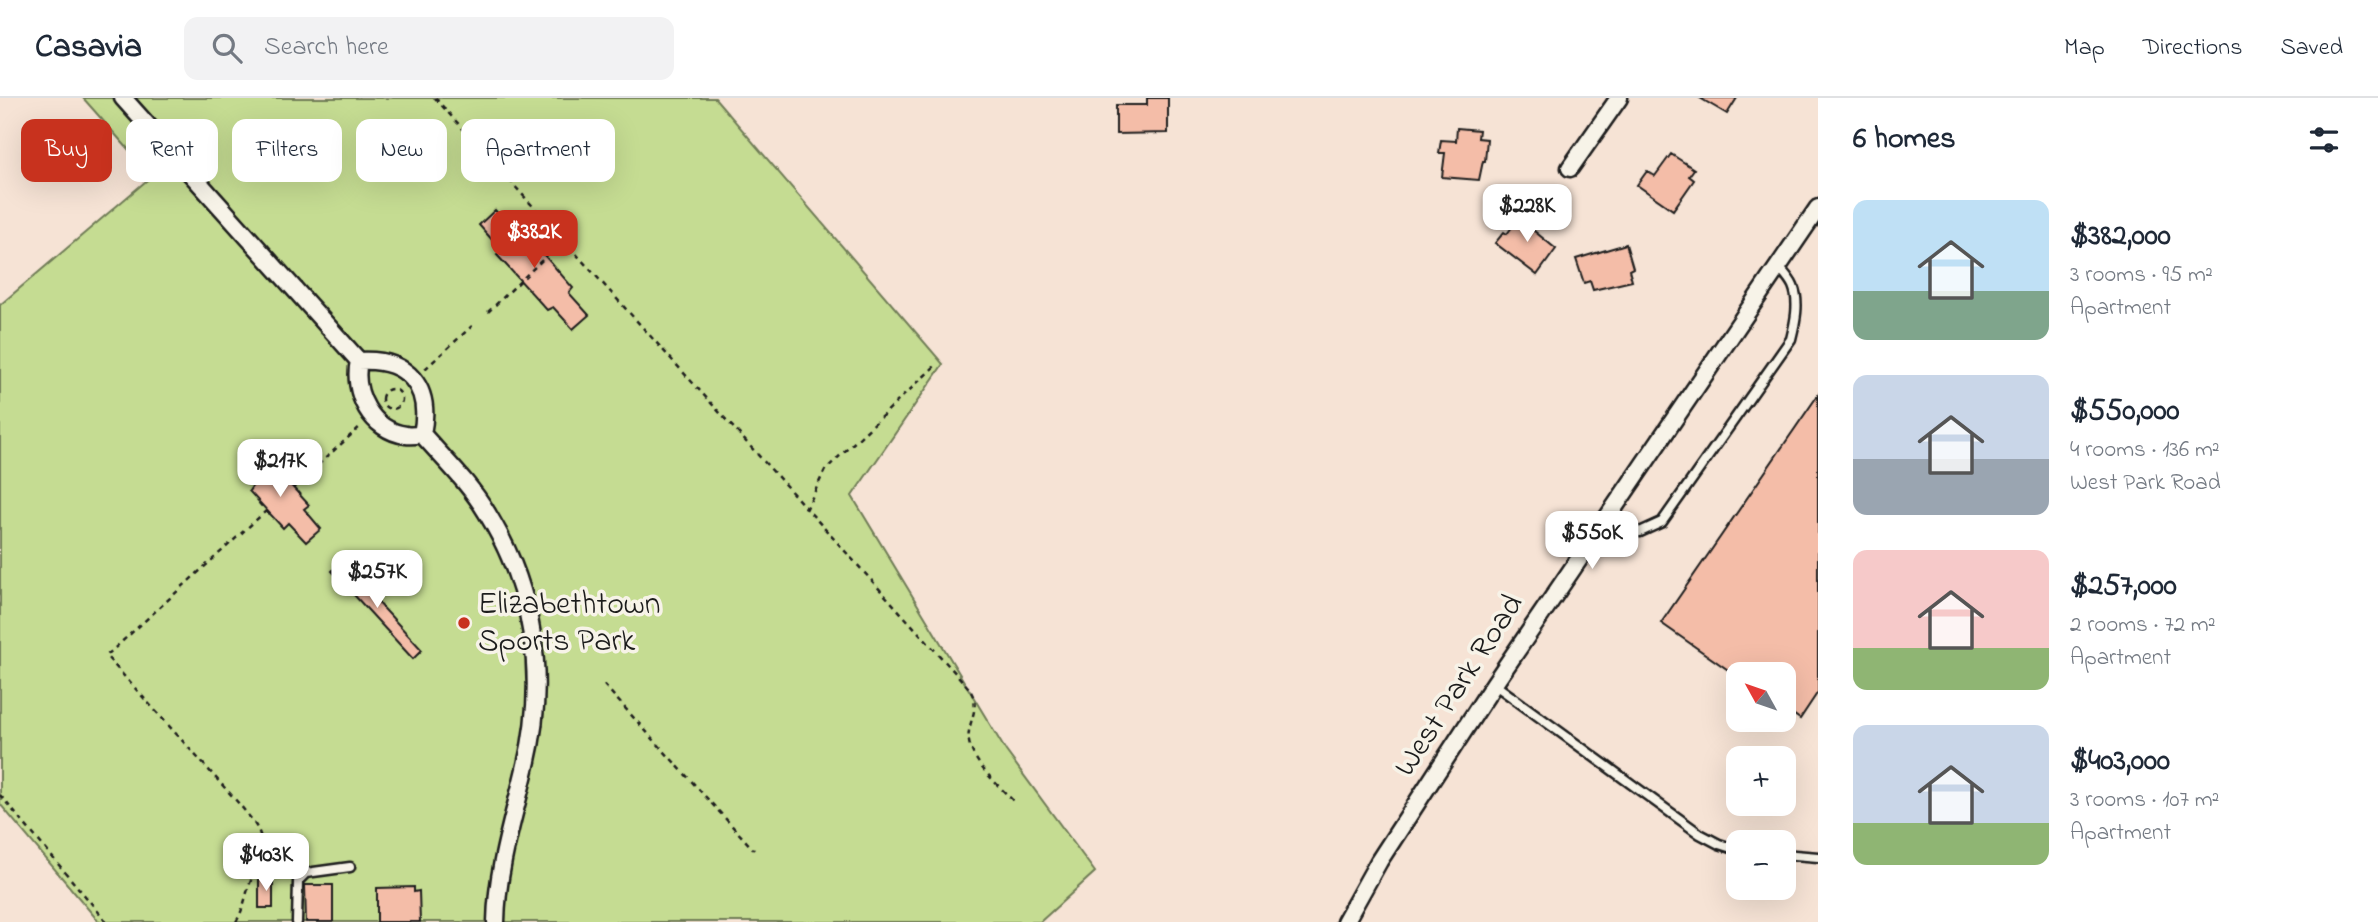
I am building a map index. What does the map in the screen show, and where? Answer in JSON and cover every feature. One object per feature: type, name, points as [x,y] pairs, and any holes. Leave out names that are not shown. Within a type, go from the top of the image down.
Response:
[{"type":"street","points":[[123,98],[359,361]]},
{"type":"street","points":[[1570,168],[1619,98]]},
{"type":"street","name":"West Park Road","points":[[1345,922],[1379,862],[1494,684],[1818,208]]},
{"type":"street","points":[[359,361],[373,360],[400,368],[413,379],[422,392],[425,403],[426,417],[422,434]]},
{"type":"street","points":[[359,361],[356,372],[358,387],[368,411],[389,429],[405,435],[422,434]]},
{"type":"street","points":[[422,434],[486,510],[502,540],[525,598],[534,639],[537,702],[527,763],[503,857],[496,922]]},
{"type":"lane","points":[[1601,525],[1640,532],[1662,522],[1791,339],[1797,306],[1793,286],[1779,267]]},
{"type":"lane","points":[[1494,684],[1700,834],[1726,847]]},
{"type":"lane","points":[[1796,855],[1818,857]]},
{"type":"lane","points":[[297,922],[298,881],[306,873],[349,867]]},
{"type":"path","points":[[435,98],[975,696],[976,707],[968,734],[970,747],[977,760],[1015,803]]},
{"type":"path","points":[[488,312],[563,240]]},
{"type":"path","points":[[421,373],[472,326]]},
{"type":"path","points":[[806,510],[825,470],[935,366]]},
{"type":"path","points":[[391,389],[401,396],[401,402],[394,408],[388,408],[383,401],[383,395],[391,389]]},
{"type":"path","points":[[318,465],[368,419]]},
{"type":"path","points":[[293,487],[306,475]]},
{"type":"path","points":[[285,477],[301,495]]},
{"type":"path","points":[[258,502],[273,519]]},
{"type":"path","points":[[236,922],[258,866],[262,848],[261,836],[253,820],[106,656],[266,511]]},
{"type":"path","points":[[604,685],[754,850]]},
{"type":"path","points":[[0,795],[107,922]]},
{"type":"green space","name":"Elizabethtown Sports Park","points":[[83,98],[715,98],[943,364],[852,496],[1006,751],[1095,872],[1040,922],[99,922],[0,804],[0,305],[145,182],[218,182],[218,119],[126,119],[126,147],[112,131],[112,119],[102,119]]},
{"type":"building","points":[[1147,98],[1168,98],[1168,133],[1116,134],[1116,105],[1147,105]]},
{"type":"building","points":[[1700,98],[1737,98],[1727,114]]},
{"type":"building","points":[[1457,128],[1479,130],[1478,138],[1487,139],[1485,161],[1479,180],[1442,177],[1445,153],[1439,153],[1441,140],[1456,141]]},
{"type":"building","points":[[1671,154],[1694,169],[1689,176],[1694,180],[1673,210],[1637,185],[1647,171],[1655,176]]},
{"type":"building","points":[[495,210],[518,237],[523,231],[573,288],[569,293],[589,315],[573,329],[553,307],[547,310],[497,255],[502,251],[479,225]]},
{"type":"building","points":[[1523,212],[1538,223],[1533,230],[1556,249],[1537,275],[1495,243],[1504,232],[1507,234]]},
{"type":"building","points":[[1626,244],[1633,268],[1629,270],[1632,281],[1593,290],[1590,281],[1584,283],[1576,259]]},
{"type":"building","points":[[1818,395],[1818,692],[1800,719],[1796,716],[1796,662],[1726,662],[1726,668],[1661,623]]},
{"type":"building","points":[[255,456],[269,471],[275,468],[309,505],[304,509],[321,529],[306,542],[288,523],[283,528],[249,491],[253,485],[240,470]]},
{"type":"building","points":[[341,562],[422,650],[413,659],[332,571]]},
{"type":"building","points":[[259,878],[273,878],[273,908],[259,908]]},
{"type":"building","points":[[305,885],[333,885],[333,922],[306,922]]},
{"type":"building","points":[[414,887],[414,892],[419,891],[420,922],[377,922],[377,888]]},
{"type":"place","name":"Elizabethtown Sports Park","points":[[464,623]]}]
